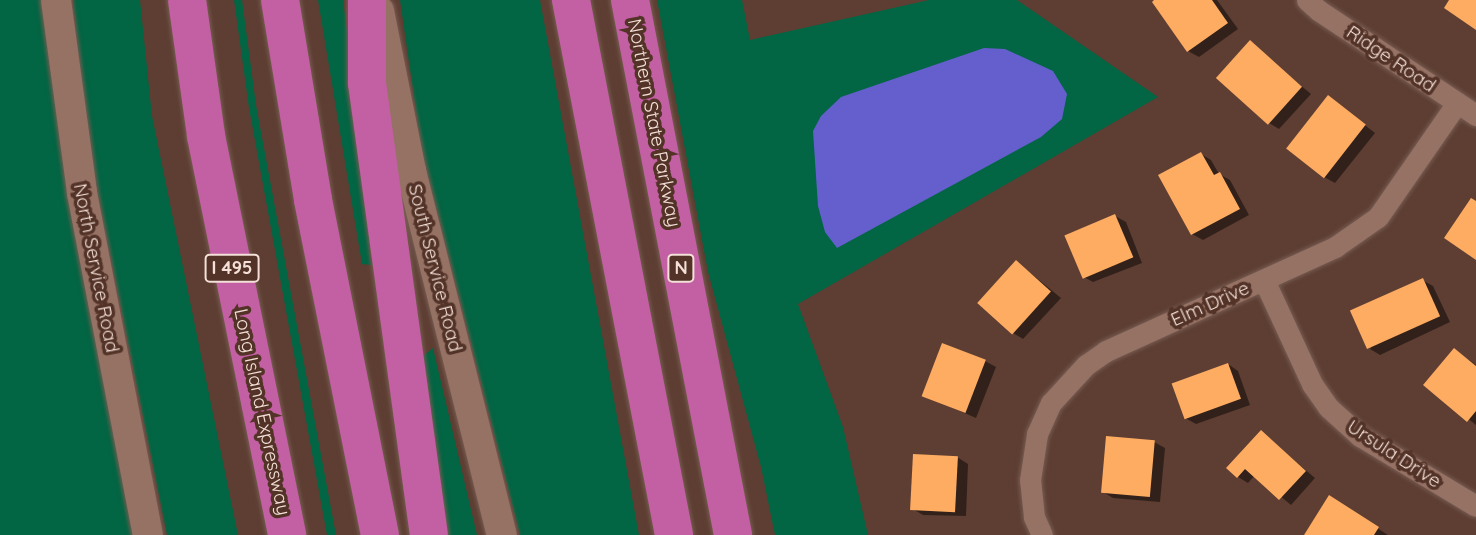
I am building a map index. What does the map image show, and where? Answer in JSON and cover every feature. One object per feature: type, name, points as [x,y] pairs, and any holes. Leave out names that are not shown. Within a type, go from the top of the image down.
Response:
[{"type":"highway","name":"Long Island Expressway","points":[[187,0],[206,135],[288,535]]},
{"type":"highway","points":[[280,0],[311,188],[380,535]]},
{"type":"highway","points":[[367,0],[367,83],[429,535]]},
{"type":"highway","points":[[571,0],[674,535]]},
{"type":"highway","name":"Northern State Parkway","points":[[630,0],[733,535]]},
{"type":"main road","name":"North Service Road","points":[[56,0],[82,193],[148,535]]},
{"type":"main road","name":"South Service Road","points":[[377,0],[411,171],[502,535]]},
{"type":"street","name":"Ridge Road","points":[[1307,0],[1476,116]]},
{"type":"street","name":"Elm Drive","points":[[1042,535],[1034,517],[1030,480],[1037,435],[1051,403],[1086,365],[1106,351],[1335,247],[1378,217],[1457,103]]},
{"type":"street","name":"Ursula Drive","points":[[1264,280],[1312,384],[1329,408],[1360,436],[1476,506]]},
{"type":"green space","points":[[0,0],[56,0],[148,535],[0,535]]},
{"type":"green space","points":[[73,0],[140,0],[152,116],[238,535],[167,535],[86,137]]},
{"type":"green space","points":[[234,0],[242,0],[256,105],[336,535],[327,535],[249,108]]},
{"type":"green space","points":[[318,0],[343,0],[363,155],[371,265],[362,264]]},
{"type":"green space","points":[[400,0],[540,0],[639,535],[520,535],[422,153]]},
{"type":"green space","points":[[657,0],[742,0],[750,40],[929,0],[1017,0],[1158,97],[798,304],[843,427],[868,535],[775,535],[761,467],[708,272]]},
{"type":"green space","points":[[433,348],[477,535],[442,535],[422,357]]},
{"type":"shaded area","points":[[984,48],[1005,49],[1053,71],[1067,94],[1062,119],[1041,137],[837,248],[825,232],[818,206],[813,131],[821,116],[841,97]]},
{"type":"building","points":[[1212,0],[1228,23],[1187,52],[1152,2]]},
{"type":"building","points":[[1449,0],[1476,0],[1476,30],[1444,8]]},
{"type":"building","points":[[1250,40],[1302,87],[1268,125],[1216,78]]},
{"type":"building","points":[[1328,95],[1366,125],[1324,178],[1286,149]]},
{"type":"building","points":[[1201,152],[1214,175],[1220,172],[1240,209],[1191,235],[1158,175]]},
{"type":"building","points":[[1471,198],[1476,201],[1476,260],[1444,238]]},
{"type":"building","points":[[1115,214],[1133,257],[1083,279],[1064,235]]},
{"type":"building","points":[[1016,260],[1051,291],[1012,335],[977,303]]},
{"type":"building","points":[[1423,278],[1440,316],[1367,349],[1350,311]]},
{"type":"building","points":[[942,343],[986,360],[965,413],[922,396]]},
{"type":"building","points":[[1454,348],[1476,366],[1476,411],[1467,422],[1423,385]]},
{"type":"building","points":[[1228,363],[1241,399],[1185,419],[1172,384]]},
{"type":"building","points":[[1261,430],[1306,471],[1279,500],[1245,469],[1237,478],[1226,468]]},
{"type":"building","points":[[1106,436],[1155,440],[1150,497],[1101,493]]},
{"type":"building","points":[[913,454],[958,456],[955,512],[910,510]]},
{"type":"building","points":[[1329,495],[1379,527],[1374,535],[1304,535]]}]
